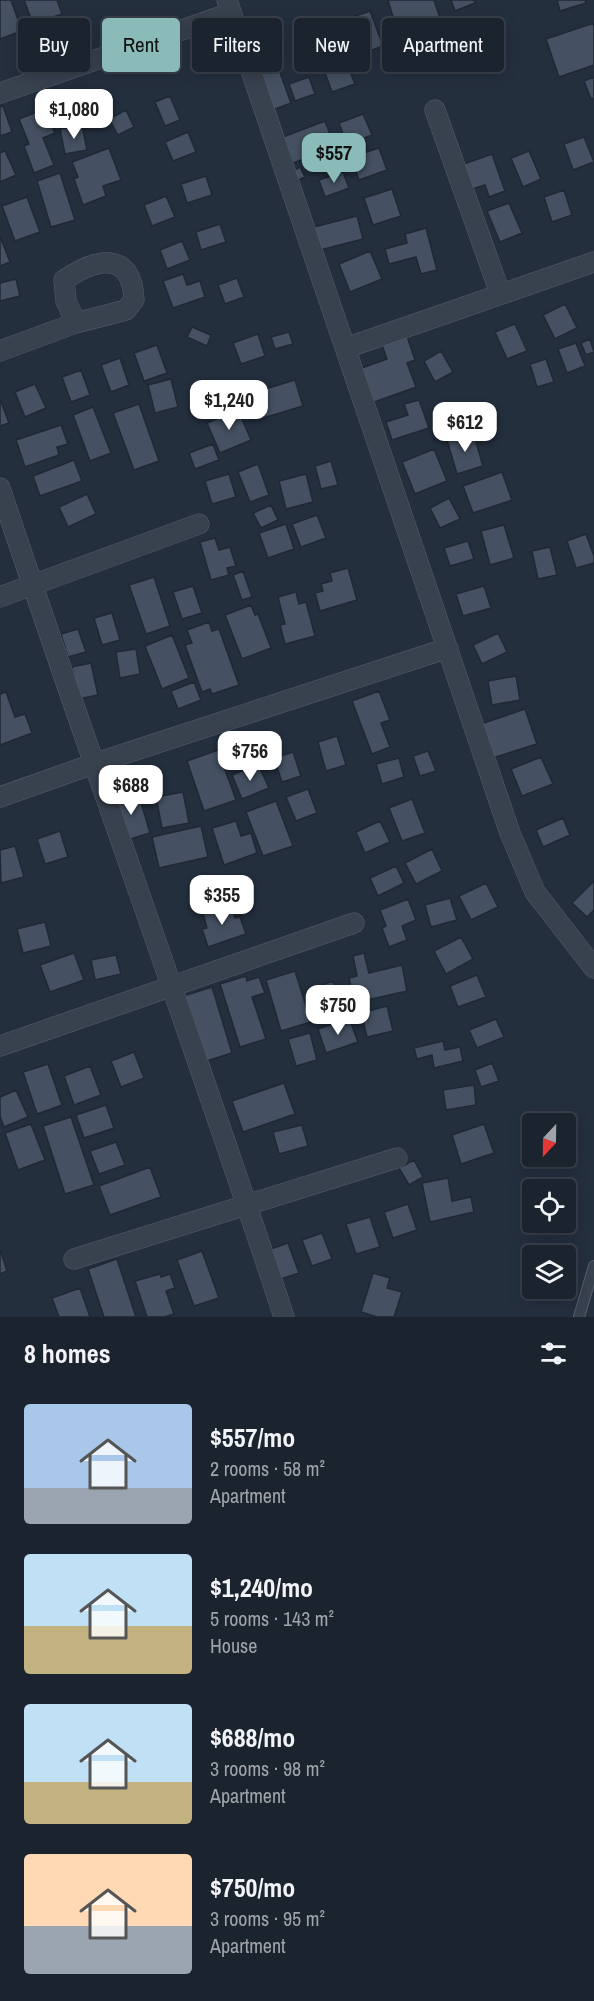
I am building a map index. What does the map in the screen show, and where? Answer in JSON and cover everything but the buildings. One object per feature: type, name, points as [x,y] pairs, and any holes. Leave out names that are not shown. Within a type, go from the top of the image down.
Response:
[{"type":"street","points":[[0,93],[229,7],[510,833],[535,892],[594,968]]},
{"type":"street","points":[[435,110],[500,293]]},
{"type":"street","points":[[346,348],[594,262]]},
{"type":"street","points":[[0,351],[76,323]]},
{"type":"street","points":[[0,488],[93,764],[248,1206],[284,1317]]},
{"type":"street","points":[[0,597],[33,587],[199,524]]},
{"type":"street","points":[[0,797],[93,764],[448,648]]},
{"type":"street","points":[[0,1046],[354,923]]},
{"type":"street","points":[[74,1259],[397,1158]]},
{"type":"lane","points":[[579,1317],[594,1266]]}]
